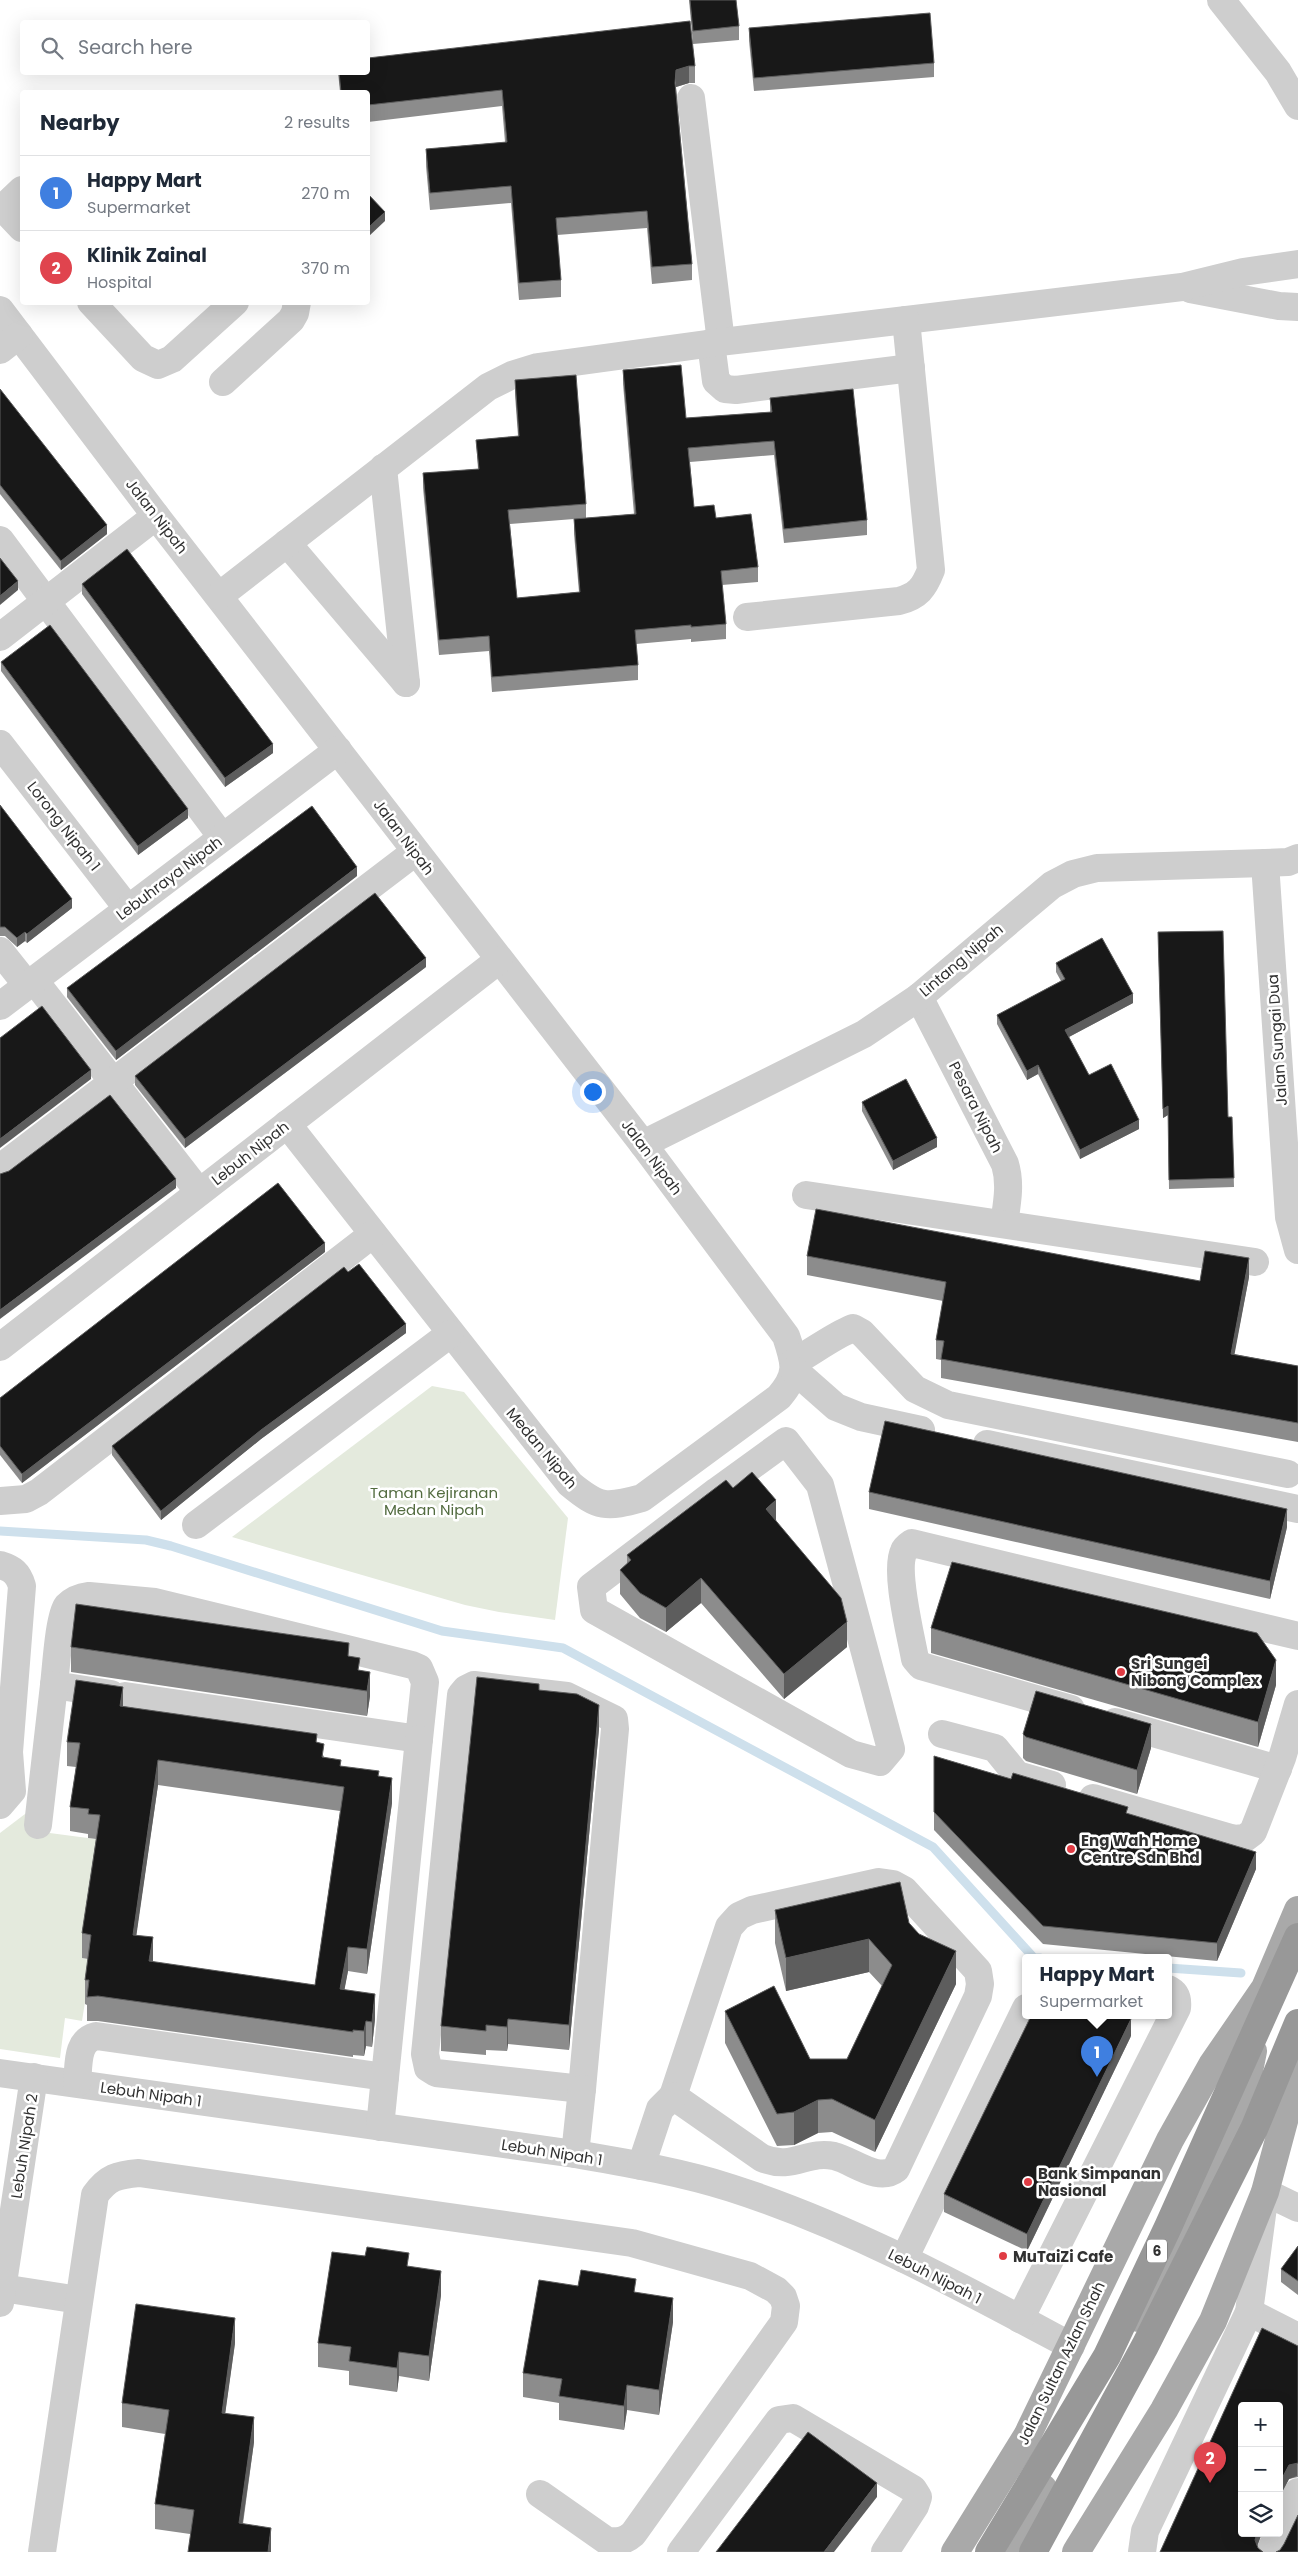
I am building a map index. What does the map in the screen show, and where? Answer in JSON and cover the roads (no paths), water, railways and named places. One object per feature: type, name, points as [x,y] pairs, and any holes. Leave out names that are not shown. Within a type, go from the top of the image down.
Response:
[{"type":"highway","name":"Jalan Sultan Azlan Shah","points":[[989,2552],[1108,2356],[1298,1937]]},
{"type":"highway","name":"6","points":[[1033,2552],[1145,2346],[1254,2129],[1298,2023]]},
{"type":"main road","name":"Jalan Sultan Azlan Shah","points":[[1005,2552],[1073,2438],[1162,2274],[1243,2101],[1265,1988],[1298,1910]]},
{"type":"main road","name":"Jalan Sultan Azlan Shah","points":[[955,2552],[1027,2436],[1170,2140],[1212,2064],[1265,1988]]},
{"type":"main road","name":"6","points":[[1020,2552],[1106,2409],[1158,2316],[1254,2110],[1298,2036]]},
{"type":"main road","points":[[1076,2552],[1164,2410],[1213,2321],[1265,2192],[1298,2069]]},
{"type":"street","points":[[1221,0],[1278,72],[1298,106]]},
{"type":"street","points":[[691,98],[716,343],[716,381],[725,389],[736,390],[911,368]]},
{"type":"street","points":[[9,203],[20,224]]},
{"type":"street","points":[[219,596],[488,387],[512,375],[538,367],[716,343],[1182,287],[1243,272],[1298,264]]},
{"type":"street","points":[[1182,287],[1279,306],[1298,307]]},
{"type":"street","points":[[95,305],[143,358],[158,365],[172,359],[232,305]]},
{"type":"street","points":[[223,382],[291,320],[296,305]]},
{"type":"street","name":"Jalan Nipah","points":[[0,310],[10,342],[156,516],[643,1144],[786,1336],[794,1366]]},
{"type":"street","points":[[747,617],[899,601],[914,597],[924,586],[931,570],[906,320]]},
{"type":"street","points":[[287,543],[406,683],[383,468]]},
{"type":"street","points":[[0,637],[156,516]]},
{"type":"street","points":[[0,540],[222,838]]},
{"type":"street","name":"Lorong Nipah 1","points":[[0,744],[128,909]]},
{"type":"street","name":"Lebuhraya Nipah","points":[[0,1006],[338,750]]},
{"type":"street","points":[[0,1168],[415,852]]},
{"type":"street","name":"Lintang Nipah","points":[[643,1144],[864,1034],[919,997],[1032,900],[1073,874],[1097,868],[1288,862],[1298,858]]},
{"type":"street","name":"Jalan Sungai Dua","points":[[1265,863],[1288,1218],[1298,1250]]},
{"type":"street","points":[[0,951],[30,983],[113,1082],[199,1192]]},
{"type":"street","name":"Lebuh Nipah","points":[[0,1347],[499,960]]},
{"type":"street","name":"Pesara Nipah","points":[[919,997],[1006,1164],[1009,1177],[1004,1224]]},
{"type":"street","name":"Medan Nipah","points":[[287,1124],[450,1334],[570,1484],[586,1498],[600,1505],[621,1504],[642,1498],[779,1397],[789,1385],[794,1366]]},
{"type":"street","points":[[806,1195],[1255,1262]]},
{"type":"street","points":[[0,1501],[26,1499],[39,1492],[373,1234]]},
{"type":"street","points":[[1288,1474],[948,1405],[915,1388],[862,1333],[853,1328],[842,1332],[794,1366],[836,1407],[862,1417],[1298,1509]]},
{"type":"street","points":[[196,1525],[450,1334]]},
{"type":"street","points":[[786,1441],[820,1485],[891,1749],[880,1762],[851,1754],[594,1610],[591,1587],[716,1491],[786,1441]]},
{"type":"street","points":[[693,1460],[716,1491]]},
{"type":"street","points":[[1286,1764],[921,1666],[915,1660],[900,1564],[904,1550],[912,1543],[1298,1636]]},
{"type":"street","points":[[0,1565],[12,1569],[19,1576],[22,1586],[4,1746],[12,1791],[0,1806]]},
{"type":"street","points":[[38,1825],[62,1618],[67,1607],[79,1598],[89,1596],[155,1602],[419,1668],[425,1682],[380,2127]]},
{"type":"street","points":[[54,1685],[419,1739]]},
{"type":"street","points":[[575,2154],[582,2089],[616,1729],[614,1719],[567,1696],[474,1685],[466,1689],[461,1695],[425,2054],[428,2068],[436,2073],[582,2089]]},
{"type":"street","points":[[942,1734],[995,1748],[1017,1775],[1234,1839],[1245,1838],[1253,1832],[1286,1764],[1298,1704]]},
{"type":"street","points":[[641,2166],[660,2109],[673,2096],[729,1927],[739,1916],[752,1910],[879,1882],[893,1884],[904,1890],[978,1971],[980,1984],[978,1996],[896,2169],[889,2174],[881,2175],[836,2157],[824,2155],[794,2163],[771,2162],[762,2158],[673,2096]]},
{"type":"street","points":[[1172,1991],[1175,1992],[1178,2000],[1177,2008],[1172,2018]]},
{"type":"street","points":[[904,2259],[1022,2016]]},
{"type":"street","points":[[1020,2319],[1171,2019]]},
{"type":"street","points":[[77,2083],[82,2045],[87,2038],[96,2036],[385,2077]]},
{"type":"street","name":"Lebuh Nipah 1","points":[[0,2073],[575,2154],[641,2166],[729,2187],[798,2211],[904,2259],[1071,2346]]},
{"type":"street","name":"Lebuh Nipah 2","points":[[1,2296],[34,2077]]},
{"type":"street","points":[[42,2552],[95,2196],[104,2182],[114,2177],[139,2173],[632,2243],[750,2276],[776,2290],[783,2297],[786,2306],[784,2322],[633,2534],[627,2539],[618,2542],[607,2541],[540,2494]]},
{"type":"street","points":[[1142,2552],[1145,2531],[1249,2312],[1265,2192],[1298,2208]]},
{"type":"street","points":[[1,2296],[79,2300]]},
{"type":"street","points":[[1249,2312],[1298,2337]]},
{"type":"street","points":[[681,2552],[779,2420],[786,2418],[793,2418],[913,2489],[918,2498],[915,2506],[884,2552]]},
{"type":"street","points":[[1283,2524],[1298,2492]]},
{"type":"street","points":[[1270,2552],[1277,2537]]},
{"type":"waterway","points":[[0,1531],[146,1540],[171,1546],[442,1631],[563,1648],[933,1847],[1030,1954]]},
{"type":"waterway","points":[[1172,1968],[1241,1973]]},
{"type":"place","name":"Sri Sungei Nibong Complex","points":[[1121,1672]]},
{"type":"place","name":"Eng Wah Home Centre Sdn Bhd","points":[[1071,1849]]},
{"type":"place","name":"Happy Mart","points":[[1097,2077]]},
{"type":"place","name":"Bank Simpanan Nasional","points":[[1028,2182]]},
{"type":"place","name":"MuTaiZi Cafe","points":[[1003,2256]]},
{"type":"place","name":"Klinik Zainal","points":[[1210,2483]]},
{"type":"park label","name":"Taman Kejiranan Medan Nipah","points":[[434,1500]]}]
